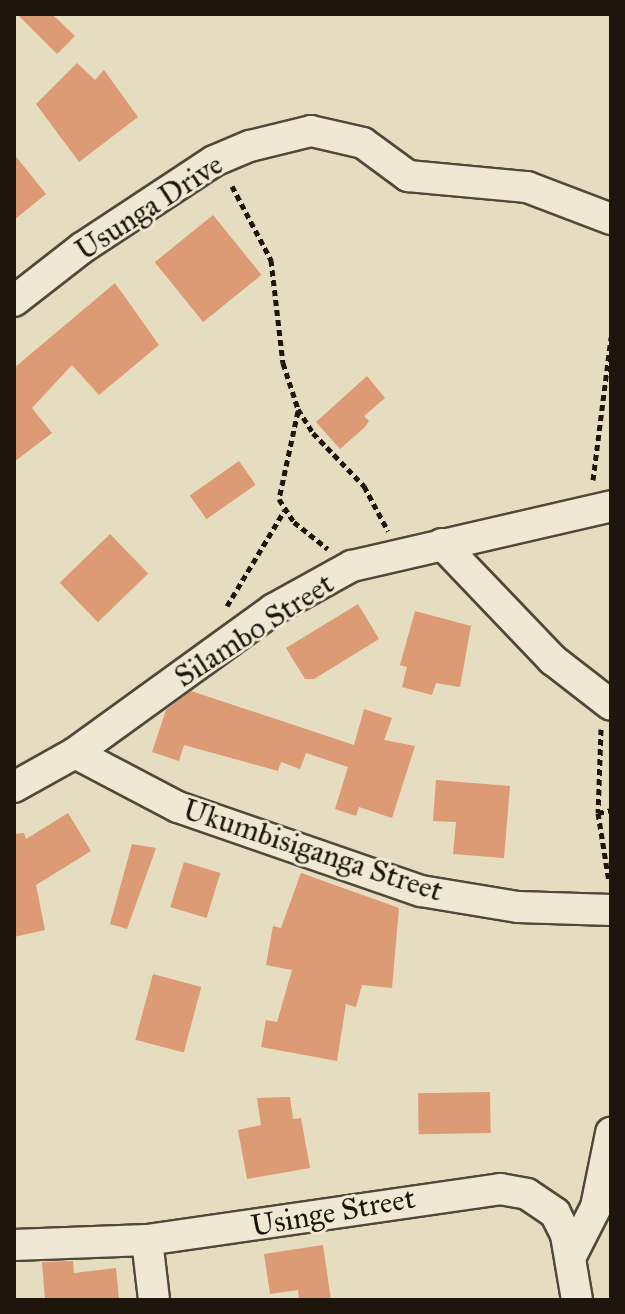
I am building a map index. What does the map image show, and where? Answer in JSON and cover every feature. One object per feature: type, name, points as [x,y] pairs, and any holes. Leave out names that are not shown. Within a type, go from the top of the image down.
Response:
[{"type":"street","name":"Usunga Drive","points":[[19,290],[214,161],[285,136],[331,132],[363,143],[408,176],[527,187],[611,219]]},
{"type":"street","name":"Silambo Street","points":[[14,787],[75,753],[274,609],[352,566],[602,508]]},
{"type":"street","points":[[442,544],[553,660],[607,702]]},
{"type":"street","name":"Ukumbisiganga Street","points":[[75,753],[178,807],[421,891],[518,907],[611,910]]},
{"type":"street","points":[[571,1256],[596,1207],[611,1133]]},
{"type":"street","name":"Usinge Street","points":[[14,1245],[147,1240],[500,1189],[527,1194],[555,1213],[571,1256],[577,1300]]},
{"type":"street","points":[[147,1240],[154,1300]]},
{"type":"path","points":[[214,161],[243,201],[271,260],[283,363],[298,409],[313,433],[364,486],[387,527],[395,555]]},
{"type":"path","points":[[602,508],[594,447],[611,337]]},
{"type":"path","points":[[222,617],[284,511],[280,485],[298,409]]},
{"type":"path","points":[[284,511],[352,566]]},
{"type":"path","points":[[607,702],[598,813],[611,891]]},
{"type":"path","points":[[598,813],[611,810]]},
{"type":"building","points":[[17,14],[52,14],[75,36],[57,54]]},
{"type":"building","points":[[77,63],[95,80],[104,70],[138,117],[79,162],[36,104]]},
{"type":"building","points":[[14,154],[46,194],[14,220]]},
{"type":"building","points":[[213,215],[261,275],[203,322],[155,262]]},
{"type":"building","points":[[115,283],[159,345],[99,395],[72,365],[32,408],[52,433],[14,462],[14,368]]},
{"type":"building","points":[[367,376],[385,398],[364,416],[369,421],[365,427],[340,449],[316,422]]},
{"type":"building","points":[[239,461],[256,485],[206,519],[190,495]]},
{"type":"building","points":[[110,534],[148,574],[98,622],[60,583]]},
{"type":"building","points":[[358,604],[379,639],[314,679],[305,679],[286,648]]},
{"type":"building","points":[[415,611],[471,626],[460,687],[436,683],[432,695],[402,687],[407,667],[400,665]]},
{"type":"building","points":[[191,691],[354,745],[364,709],[392,718],[384,740],[415,746],[392,818],[359,807],[356,816],[335,809],[348,767],[306,753],[300,769],[281,762],[278,771],[184,745],[179,761],[152,752],[166,710]]},
{"type":"building","points":[[436,780],[510,786],[504,858],[453,854],[456,822],[433,821]]},
{"type":"building","points":[[68,813],[91,851],[36,885],[45,930],[14,937],[14,834],[24,833],[26,839]]},
{"type":"building","points":[[132,844],[156,848],[127,929],[110,924]]},
{"type":"building","points":[[184,862],[220,873],[207,918],[170,907]]},
{"type":"building","points":[[301,873],[399,908],[392,988],[362,985],[356,1007],[346,1004],[337,1061],[261,1047],[266,1020],[277,1022],[292,970],[266,965],[273,926],[281,928]]},
{"type":"building","points":[[153,974],[201,987],[184,1053],[135,1040]]},
{"type":"building","points":[[490,1092],[491,1133],[419,1134],[418,1093]]},
{"type":"building","points":[[290,1097],[293,1119],[301,1118],[310,1168],[247,1179],[238,1130],[261,1125],[257,1098]]},
{"type":"building","points":[[323,1245],[331,1300],[299,1300],[298,1290],[270,1294],[264,1254]]},
{"type":"building","points":[[73,1261],[74,1273],[116,1268],[119,1300],[45,1300],[42,1262]]}]
